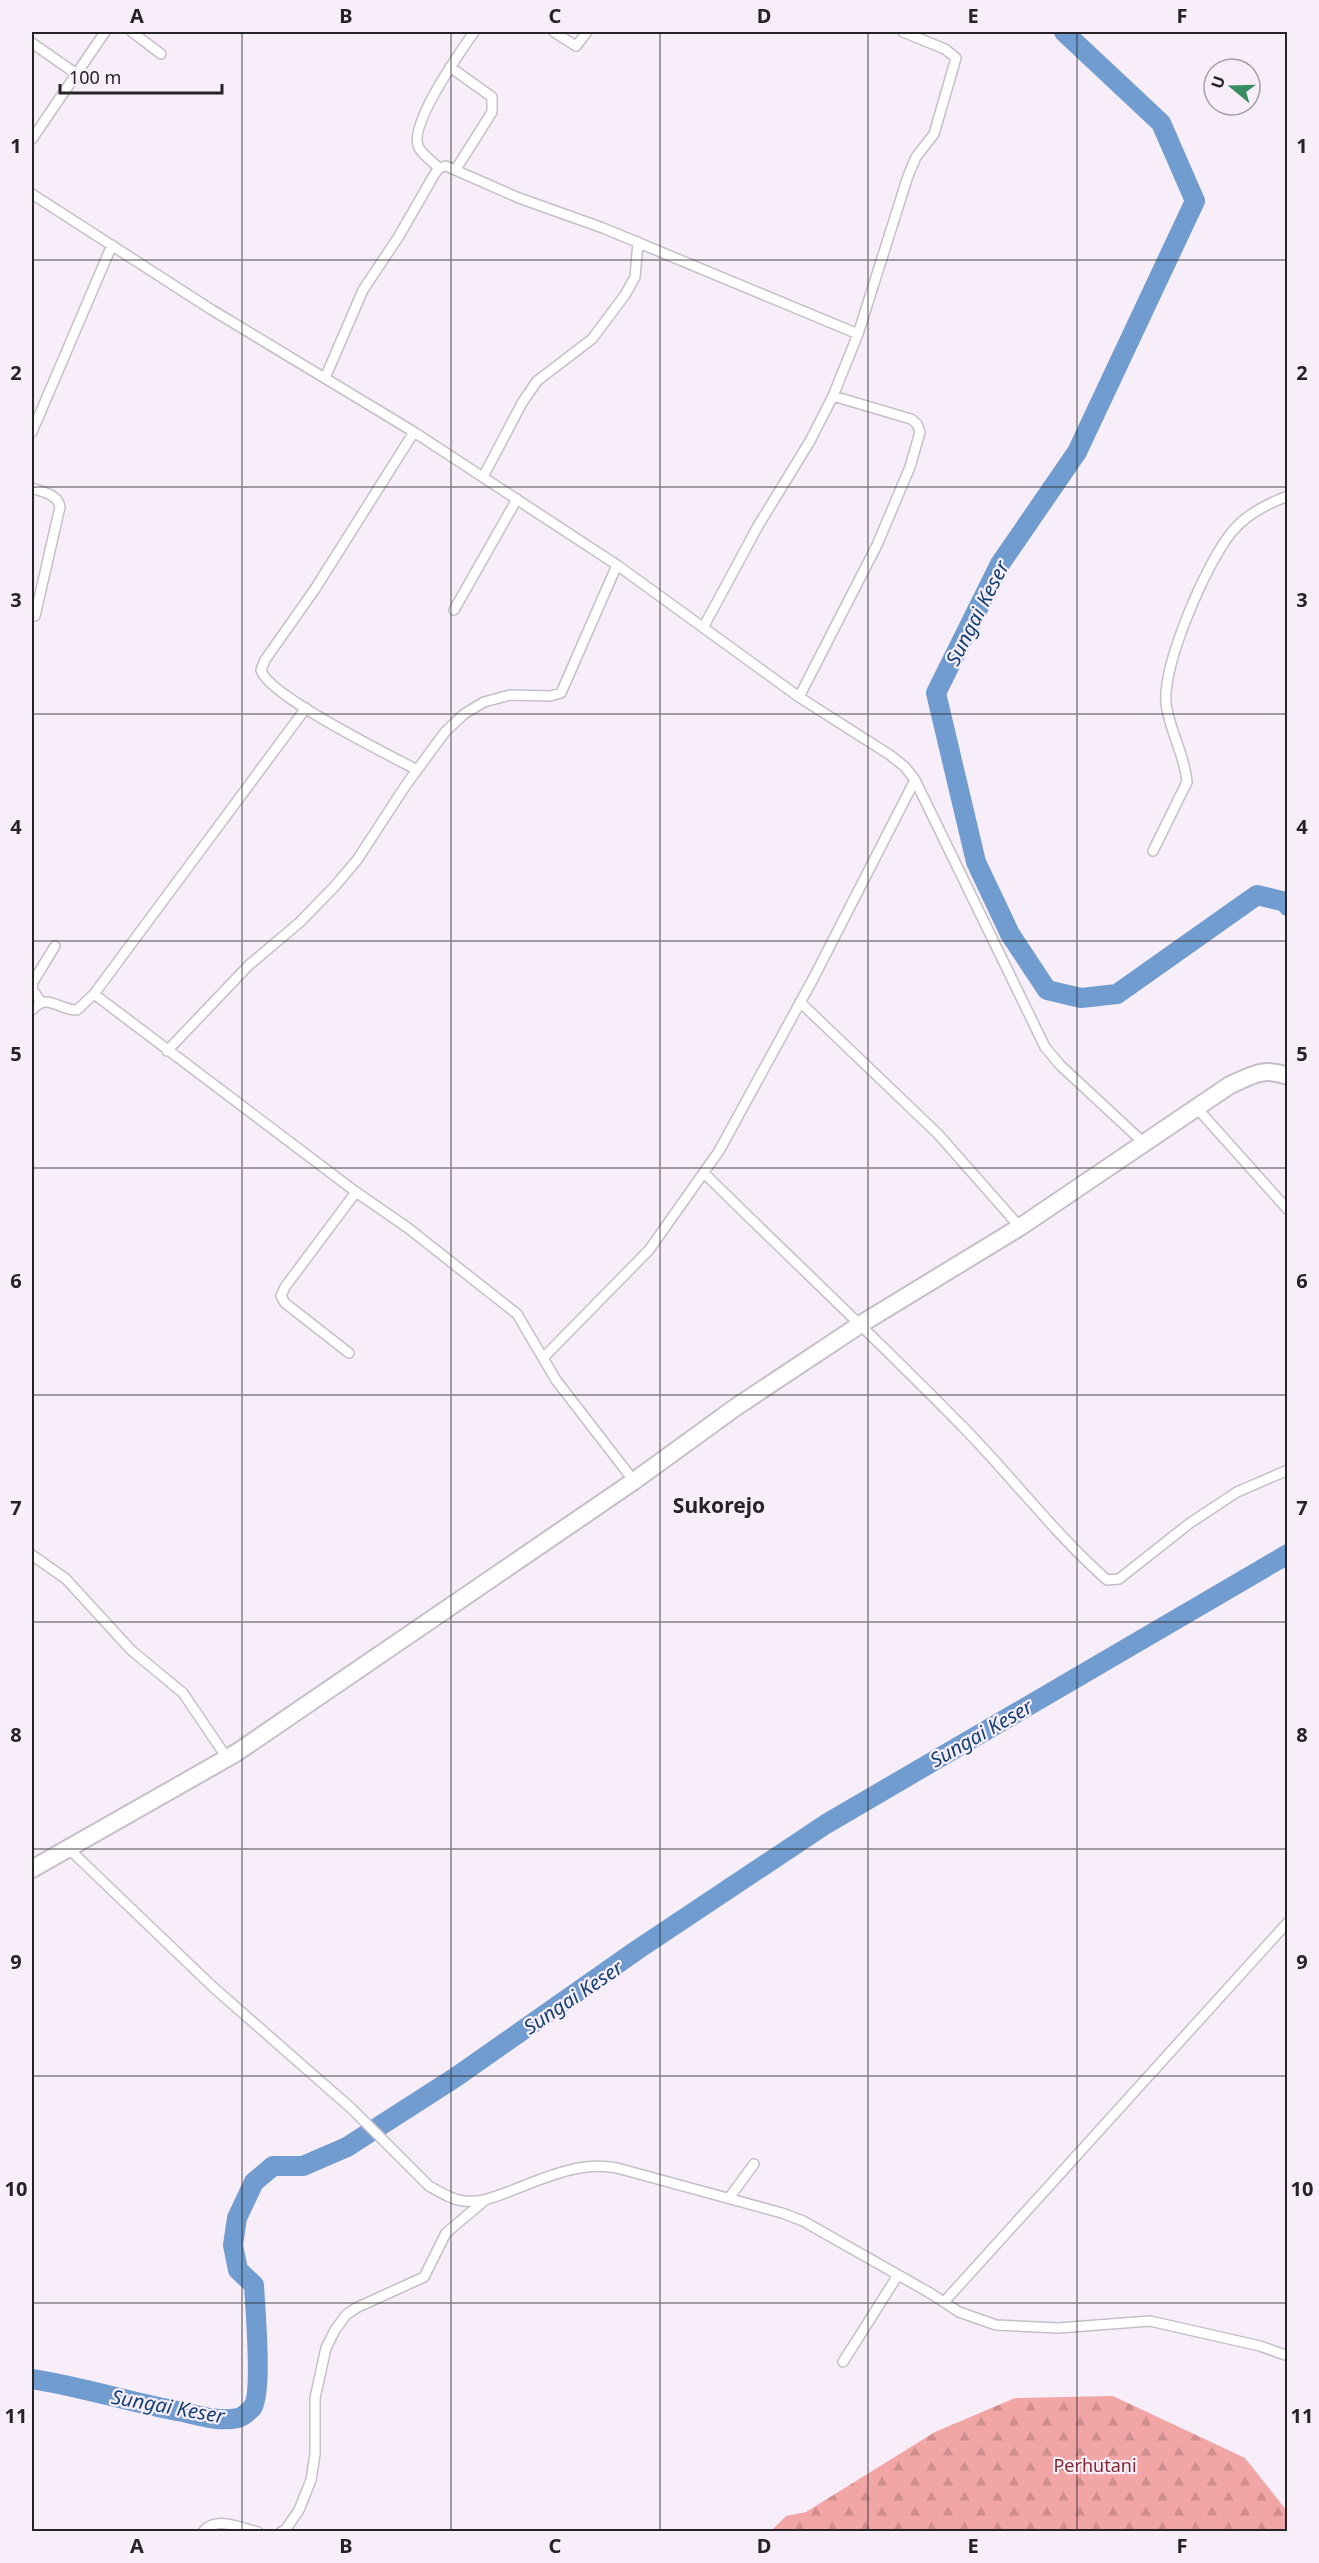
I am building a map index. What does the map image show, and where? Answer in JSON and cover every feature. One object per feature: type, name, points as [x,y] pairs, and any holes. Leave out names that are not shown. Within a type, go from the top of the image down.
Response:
[{"type":"highway","points":[[32,1869],[227,1758],[634,1481],[736,1407],[861,1324],[1020,1227],[1145,1144],[1196,1107],[1239,1081],[1263,1071],[1281,1073]]},
{"type":"street","points":[[32,139],[105,32]]},
{"type":"street","points":[[132,32],[161,54]]},
{"type":"street","points":[[439,168],[419,149],[417,141],[419,128],[434,94],[474,32]]},
{"type":"street","points":[[554,32],[576,46],[587,32]]},
{"type":"street","points":[[704,626],[833,396],[858,334],[908,176],[916,157],[934,134],[957,61],[953,53],[903,32]]},
{"type":"street","points":[[32,43],[75,73]]},
{"type":"street","points":[[450,67],[492,97],[492,112],[456,169]]},
{"type":"street","points":[[325,378],[363,290],[399,236],[439,168],[446,166],[519,198],[638,242],[858,334]]},
{"type":"street","points":[[32,194],[212,310],[414,432],[517,499],[704,626],[799,697],[905,767],[915,780],[1045,1047],[1060,1065],[1145,1144]]},
{"type":"street","points":[[483,477],[533,386],[549,369],[592,339],[625,295],[635,277],[638,242]]},
{"type":"street","points":[[32,432],[112,245]]},
{"type":"street","points":[[799,697],[877,545],[910,467],[920,432],[917,424],[911,419],[833,396]]},
{"type":"street","points":[[414,432],[315,589],[262,664],[262,675],[306,708],[417,770]]},
{"type":"street","points":[[32,488],[54,497],[60,507],[35,616]]},
{"type":"street","points":[[1153,851],[1187,782],[1167,704],[1166,682],[1179,637],[1191,607],[1232,531],[1249,515],[1287,496]]},
{"type":"street","points":[[454,610],[517,499]]},
{"type":"street","points":[[167,1051],[249,965],[300,922],[335,886],[357,860],[445,732],[464,714],[484,702],[510,695],[550,696],[561,693],[617,565]]},
{"type":"street","points":[[55,946],[32,986],[41,1002],[77,1010],[94,994],[306,708]]},
{"type":"street","points":[[543,1358],[649,1250],[704,1173],[800,1002],[915,780]]},
{"type":"street","points":[[94,994],[356,1192],[408,1228],[517,1314],[556,1380],[634,1481]]},
{"type":"street","points":[[32,1010],[41,1002]]},
{"type":"street","points":[[800,1002],[938,1134],[1020,1227]]},
{"type":"street","points":[[1196,1107],[1287,1210]]},
{"type":"street","points":[[704,1173],[796,1264],[861,1324],[966,1430],[1011,1481],[1107,1580],[1119,1579],[1190,1523],[1237,1492],[1287,1470]]},
{"type":"street","points":[[349,1353],[285,1303],[281,1296],[285,1287],[356,1192]]},
{"type":"street","points":[[32,1555],[66,1579],[131,1650],[183,1693],[227,1758]]},
{"type":"street","points":[[68,1848],[213,1987],[352,2109],[429,2186],[462,2201],[483,2201],[568,2171],[598,2165],[617,2168],[729,2198],[803,2221],[959,2312],[996,2325],[1058,2328],[1150,2321],[1260,2346],[1287,2356]]},
{"type":"street","points":[[944,2302],[1287,1922]]},
{"type":"street","points":[[729,2198],[754,2164]]},
{"type":"street","points":[[281,2532],[286,2529],[299,2510],[311,2480],[315,2454],[315,2398],[326,2348],[335,2330],[346,2315],[356,2308],[424,2277],[446,2234],[483,2201]]},
{"type":"street","points":[[843,2362],[898,2275]]},
{"type":"street","points":[[203,2532],[208,2524],[216,2522],[258,2532]]},
{"type":"green space","name":"Perhutani","points":[[1113,2396],[1245,2458],[1287,2511],[1287,2531],[771,2531],[786,2516],[806,2512],[935,2432],[1015,2398]]},
{"type":"waterway","name":"Sungai Keser","points":[[1064,32],[1161,123],[1195,201],[1077,452],[1000,564],[936,693],[976,862],[1010,934],[1047,990],[1081,998],[1117,994],[1257,895],[1286,902],[1288,906]]},
{"type":"waterway","name":"Sungai Keser","points":[[32,2379],[210,2418],[231,2419],[243,2415],[252,2408],[257,2386],[256,2311],[254,2285],[238,2270],[233,2245],[237,2218],[254,2182],[273,2166],[303,2166],[347,2147],[456,2077],[637,1950],[826,1824],[1288,1554]]},
{"type":"district","name":"Sukorejo","points":[[719,1505]]}]
